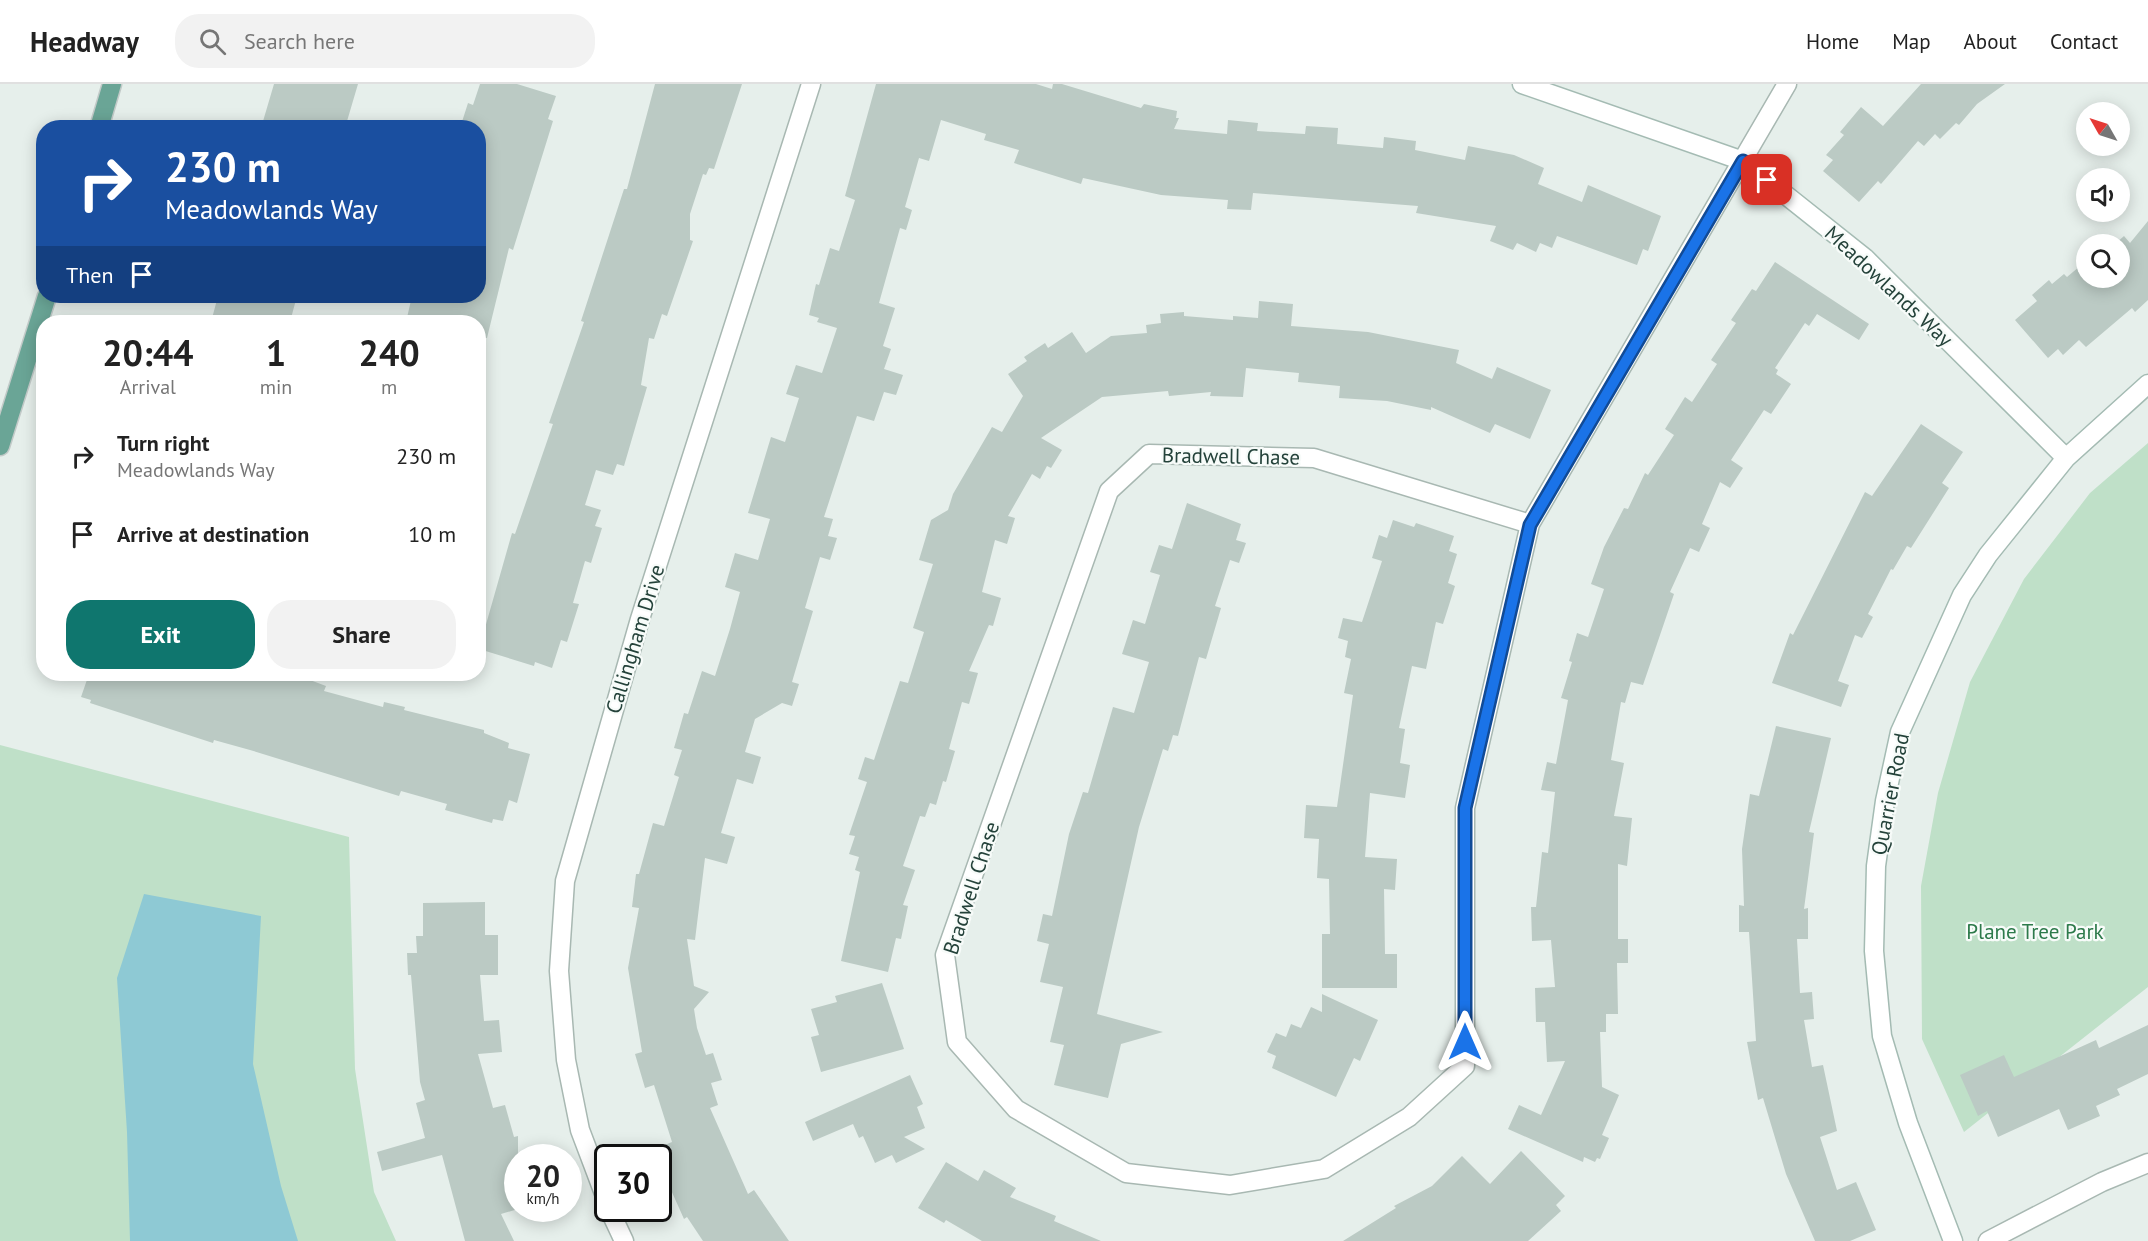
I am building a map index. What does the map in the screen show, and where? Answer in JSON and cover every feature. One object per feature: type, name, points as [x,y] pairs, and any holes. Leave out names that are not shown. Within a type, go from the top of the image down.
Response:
[{"type":"main road","points":[[101,120],[112,84]]},
{"type":"main road","points":[[0,446],[36,331]]},
{"type":"street","name":"Callingham Drive","points":[[594,1167],[580,1130],[566,1060],[559,971],[565,881],[640,619],[811,84]]},
{"type":"street","name":"Meadowlands Way","points":[[1522,84],[1743,161],[1865,258],[2066,458]]},
{"type":"street","name":"Bradwell Chase","points":[[1530,525],[1314,458],[1149,454],[1109,491],[945,955],[957,1042],[1016,1108],[1126,1173],[1230,1185],[1324,1169],[1409,1118],[1465,1066],[1465,808],[1530,525],[1787,84]]},
{"type":"street","name":"Quarrier Road","points":[[1953,1241],[1908,1123],[1882,1036],[1874,951],[1876,866],[1885,801],[1900,732],[1962,594],[1988,555],[2066,458],[2148,384]]},
{"type":"street","points":[[1988,1241],[2102,1182],[2148,1163]]},
{"type":"street","points":[[615,1222],[624,1241]]},
{"type":"green space","name":"Plane Tree Park","points":[[2148,443],[2148,987],[1964,1132],[1922,1039],[1921,886],[1938,793],[1970,682],[2024,579],[2090,493]]},
{"type":"green space","points":[[0,745],[349,837],[355,1069],[374,1192],[396,1241],[0,1241]]},
{"type":"water","points":[[144,894],[261,916],[253,1064],[281,1186],[298,1241],[130,1241],[127,1132],[117,978]]},
{"type":"building","points":[[274,84],[358,84],[347,120],[263,120]]},
{"type":"building","points":[[480,84],[517,84],[556,96],[548,119],[553,121],[513,250],[509,248],[487,338],[486,315],[408,315],[410,303],[486,303],[486,120],[463,120],[468,103],[473,105]]},
{"type":"building","points":[[655,84],[742,84],[714,169],[709,168],[706,175],[703,174],[690,214],[690,240],[693,241],[667,316],[662,314],[654,339],[649,338],[641,385],[647,387],[624,466],[617,464],[613,475],[596,470],[585,505],[601,510],[595,526],[602,528],[591,563],[585,561],[573,603],[579,604],[567,642],[561,640],[552,668],[535,662],[534,666],[486,651],[486,624],[512,533],[515,534],[553,424],[549,423],[584,322],[581,321],[624,189],[627,189]]},
{"type":"building","points":[[876,84],[1036,84],[1052,89],[1053,84],[1062,84],[1141,108],[1144,104],[1177,111],[1176,118],[1179,118],[1174,129],[1227,134],[1228,120],[1258,123],[1257,131],[1305,134],[1306,126],[1338,128],[1337,144],[1383,148],[1384,137],[1416,141],[1415,150],[1465,160],[1468,146],[1514,155],[1544,168],[1538,184],[1582,202],[1588,185],[1661,216],[1648,251],[1643,249],[1637,265],[1557,236],[1552,248],[1540,243],[1536,252],[1517,243],[1513,250],[1490,241],[1496,226],[1416,213],[1418,206],[1253,193],[1251,210],[1227,209],[1228,200],[1161,195],[1083,178],[1081,184],[1014,163],[1019,150],[984,140],[986,134],[941,120],[929,161],[919,158],[905,207],[912,210],[906,230],[900,228],[879,303],[895,308],[883,346],[891,349],[884,369],[903,375],[896,395],[884,392],[874,421],[857,416],[824,517],[833,519],[828,536],[837,538],[830,560],[820,557],[805,608],[813,611],[792,682],[799,684],[792,706],[782,703],[755,719],[745,752],[761,757],[753,784],[737,779],[721,833],[735,837],[727,864],[705,858],[695,940],[687,939],[694,986],[709,992],[694,1009],[697,1028],[706,1055],[713,1053],[722,1080],[711,1083],[718,1105],[710,1108],[748,1194],[754,1190],[789,1241],[703,1241],[687,1217],[684,1219],[672,1192],[672,1144],[667,1144],[672,1142],[654,1085],[645,1088],[635,1054],[642,1052],[628,968],[639,908],[632,907],[636,874],[639,874],[653,823],[664,826],[679,777],[674,775],[682,750],[674,748],[684,713],[688,714],[702,671],[715,676],[730,629],[740,592],[725,587],[735,553],[758,560],[770,519],[748,513],[771,437],[785,442],[799,398],[786,394],[796,365],[822,373],[837,328],[817,322],[819,318],[809,315],[816,284],[819,285],[830,248],[839,251],[855,200],[845,196]]},
{"type":"building","points":[[1921,84],[2005,84],[1977,104],[1959,125],[1956,123],[1940,139],[1935,134],[1924,146],[1918,141],[1881,184],[1878,181],[1859,202],[1823,171],[1833,160],[1826,155],[1844,135],[1840,132],[1861,107],[1883,126]]},
{"type":"building","points":[[2148,221],[2148,300],[2135,312],[2132,308],[2086,347],[2079,340],[2063,355],[2058,349],[2048,358],[2015,320],[2037,301],[2032,295],[2049,280],[2052,284],[2064,274],[2067,277],[2076,269],[2076,288],[2130,288],[2130,243]]},
{"type":"building","points":[[1775,262],[1869,324],[1859,340],[1817,314],[1809,326],[1805,323],[1775,368],[1778,370],[1776,374],[1791,384],[1771,414],[1764,410],[1731,460],[1743,468],[1730,488],[1720,482],[1702,524],[1710,528],[1699,552],[1690,548],[1670,592],[1674,594],[1643,685],[1631,682],[1625,703],[1621,702],[1611,760],[1624,763],[1614,816],[1632,818],[1627,866],[1618,864],[1618,939],[1628,939],[1628,963],[1617,963],[1618,1014],[1606,1014],[1606,1032],[1600,1032],[1602,1087],[1619,1095],[1602,1135],[1609,1138],[1600,1159],[1597,1158],[1595,1162],[1584,1157],[1583,1162],[1508,1129],[1519,1105],[1541,1115],[1565,1061],[1547,1062],[1545,1022],[1536,1022],[1535,988],[1555,987],[1551,940],[1532,941],[1531,907],[1536,907],[1542,852],[1548,853],[1555,792],[1541,790],[1547,762],[1556,764],[1568,700],[1561,698],[1572,662],[1569,661],[1577,633],[1588,637],[1604,589],[1591,584],[1604,547],[1624,508],[1628,509],[1645,473],[1648,475],[1674,435],[1665,429],[1685,397],[1692,402],[1717,364],[1711,360],[1736,323],[1731,320],[1752,289],[1756,291]]},
{"type":"building","points":[[1259,301],[1293,304],[1291,326],[1368,332],[1459,350],[1456,363],[1492,379],[1497,367],[1551,390],[1530,439],[1495,424],[1490,433],[1431,407],[1431,410],[1387,401],[1339,398],[1340,386],[1298,382],[1299,373],[1246,368],[1243,397],[1210,396],[1211,392],[1169,396],[1168,391],[1102,397],[1041,438],[1062,450],[1051,468],[1047,466],[1040,479],[1032,474],[1008,516],[1015,518],[1007,544],[995,540],[982,592],[1001,598],[993,626],[989,625],[969,671],[978,673],[969,704],[962,702],[949,749],[955,751],[946,782],[943,781],[936,805],[930,803],[925,817],[920,816],[903,866],[915,870],[903,905],[908,906],[901,939],[896,938],[888,972],[841,961],[860,872],[855,870],[859,857],[849,854],[855,836],[849,835],[867,782],[858,779],[865,757],[874,760],[900,681],[908,683],[924,632],[913,628],[933,564],[919,560],[931,520],[948,510],[953,494],[992,427],[1002,432],[1023,396],[1008,374],[1027,361],[1024,357],[1045,343],[1048,348],[1072,332],[1086,353],[1111,336],[1147,333],[1146,325],[1161,323],[1160,314],[1184,312],[1184,316],[1233,320],[1233,316],[1258,318]]},
{"type":"building","points":[[216,303],[295,303],[292,315],[213,315]]},
{"type":"building","points":[[1921,424],[1963,452],[1942,483],[1949,488],[1911,548],[1907,546],[1893,570],[1891,569],[1868,614],[1873,617],[1862,638],[1855,635],[1838,681],[1849,685],[1841,707],[1772,683],[1790,633],[1793,635],[1865,492],[1872,496]]},
{"type":"building","points":[[1187,503],[1241,524],[1236,540],[1246,543],[1239,563],[1230,560],[1215,606],[1221,608],[1206,659],[1199,657],[1178,736],[1173,735],[1168,751],[1163,749],[1139,827],[1097,1014],[1163,1032],[1121,1044],[1108,1098],[1054,1085],[1064,1045],[1050,1042],[1063,987],[1040,982],[1049,944],[1037,941],[1043,914],[1052,916],[1069,834],[1083,792],[1088,793],[1113,707],[1134,713],[1149,662],[1122,654],[1133,620],[1145,624],[1160,575],[1150,572],[1159,545],[1172,549]]},
{"type":"building","points":[[1393,520],[1414,527],[1416,523],[1454,536],[1449,551],[1457,554],[1448,583],[1455,586],[1443,624],[1436,622],[1426,669],[1412,666],[1399,728],[1405,729],[1400,763],[1410,765],[1405,798],[1370,793],[1365,857],[1397,859],[1395,890],[1384,889],[1385,954],[1397,954],[1397,988],[1322,988],[1322,934],[1330,934],[1329,879],[1317,878],[1319,839],[1304,838],[1306,805],[1337,807],[1353,695],[1344,693],[1351,659],[1345,657],[1348,641],[1338,638],[1343,618],[1362,622],[1382,561],[1372,558],[1379,535],[1387,538]]},
{"type":"building","points":[[87,681],[313,681],[326,686],[324,691],[383,707],[384,702],[405,707],[404,710],[484,730],[484,733],[509,743],[508,748],[530,754],[517,803],[509,800],[503,821],[493,819],[492,823],[445,810],[447,804],[401,791],[399,796],[250,750],[214,740],[213,743],[90,703],[91,700],[81,697]]},
{"type":"building","points":[[1776,726],[1831,738],[1809,832],[1814,833],[1804,909],[1808,908],[1808,939],[1797,939],[1800,993],[1812,992],[1814,1019],[1804,1020],[1812,1067],[1823,1065],[1837,1131],[1820,1137],[1837,1190],[1856,1182],[1876,1230],[1850,1241],[1815,1241],[1786,1174],[1763,1098],[1758,1100],[1747,1042],[1756,1041],[1749,932],[1739,932],[1739,905],[1744,906],[1742,849],[1750,794],[1759,796]]},
{"type":"building","points":[[485,902],[485,935],[498,935],[498,975],[480,975],[484,1021],[499,1020],[502,1052],[478,1054],[493,1108],[505,1105],[514,1137],[518,1136],[518,1144],[504,1144],[504,1213],[501,1214],[514,1241],[465,1241],[442,1155],[382,1171],[377,1152],[425,1138],[416,1103],[425,1100],[420,1082],[407,953],[417,953],[416,936],[423,936],[423,903]]},
{"type":"building","points":[[882,983],[904,1049],[821,1072],[811,1037],[819,1035],[811,1009],[837,1002],[835,996]]},
{"type":"building","points":[[1322,994],[1378,1020],[1360,1061],[1354,1058],[1336,1097],[1272,1068],[1276,1056],[1267,1052],[1276,1033],[1286,1037],[1291,1024],[1301,1028],[1311,1007],[1322,1012]]},
{"type":"building","points":[[2148,1025],[2148,1074],[2117,1089],[2120,1095],[2096,1106],[2100,1116],[2068,1130],[2059,1109],[1998,1137],[1987,1111],[1978,1116],[1960,1075],[2004,1055],[2014,1077],[2096,1040],[2099,1048]]},
{"type":"building","points":[[910,1075],[923,1104],[917,1107],[925,1128],[904,1137],[925,1149],[896,1163],[892,1155],[875,1163],[863,1136],[859,1138],[853,1124],[813,1141],[805,1122]]},
{"type":"building","points":[[1521,1151],[1565,1196],[1556,1205],[1561,1211],[1528,1241],[1343,1241],[1396,1208],[1394,1206],[1432,1186],[1462,1156],[1490,1184]]},
{"type":"building","points":[[946,1162],[978,1181],[984,1170],[1016,1188],[1010,1197],[1056,1216],[1054,1221],[1101,1241],[982,1241],[946,1220],[944,1223],[918,1208]]},
{"type":"route","points":[[1465,1042],[1465,808],[1530,525],[1743,161],[1767,180]]}]
